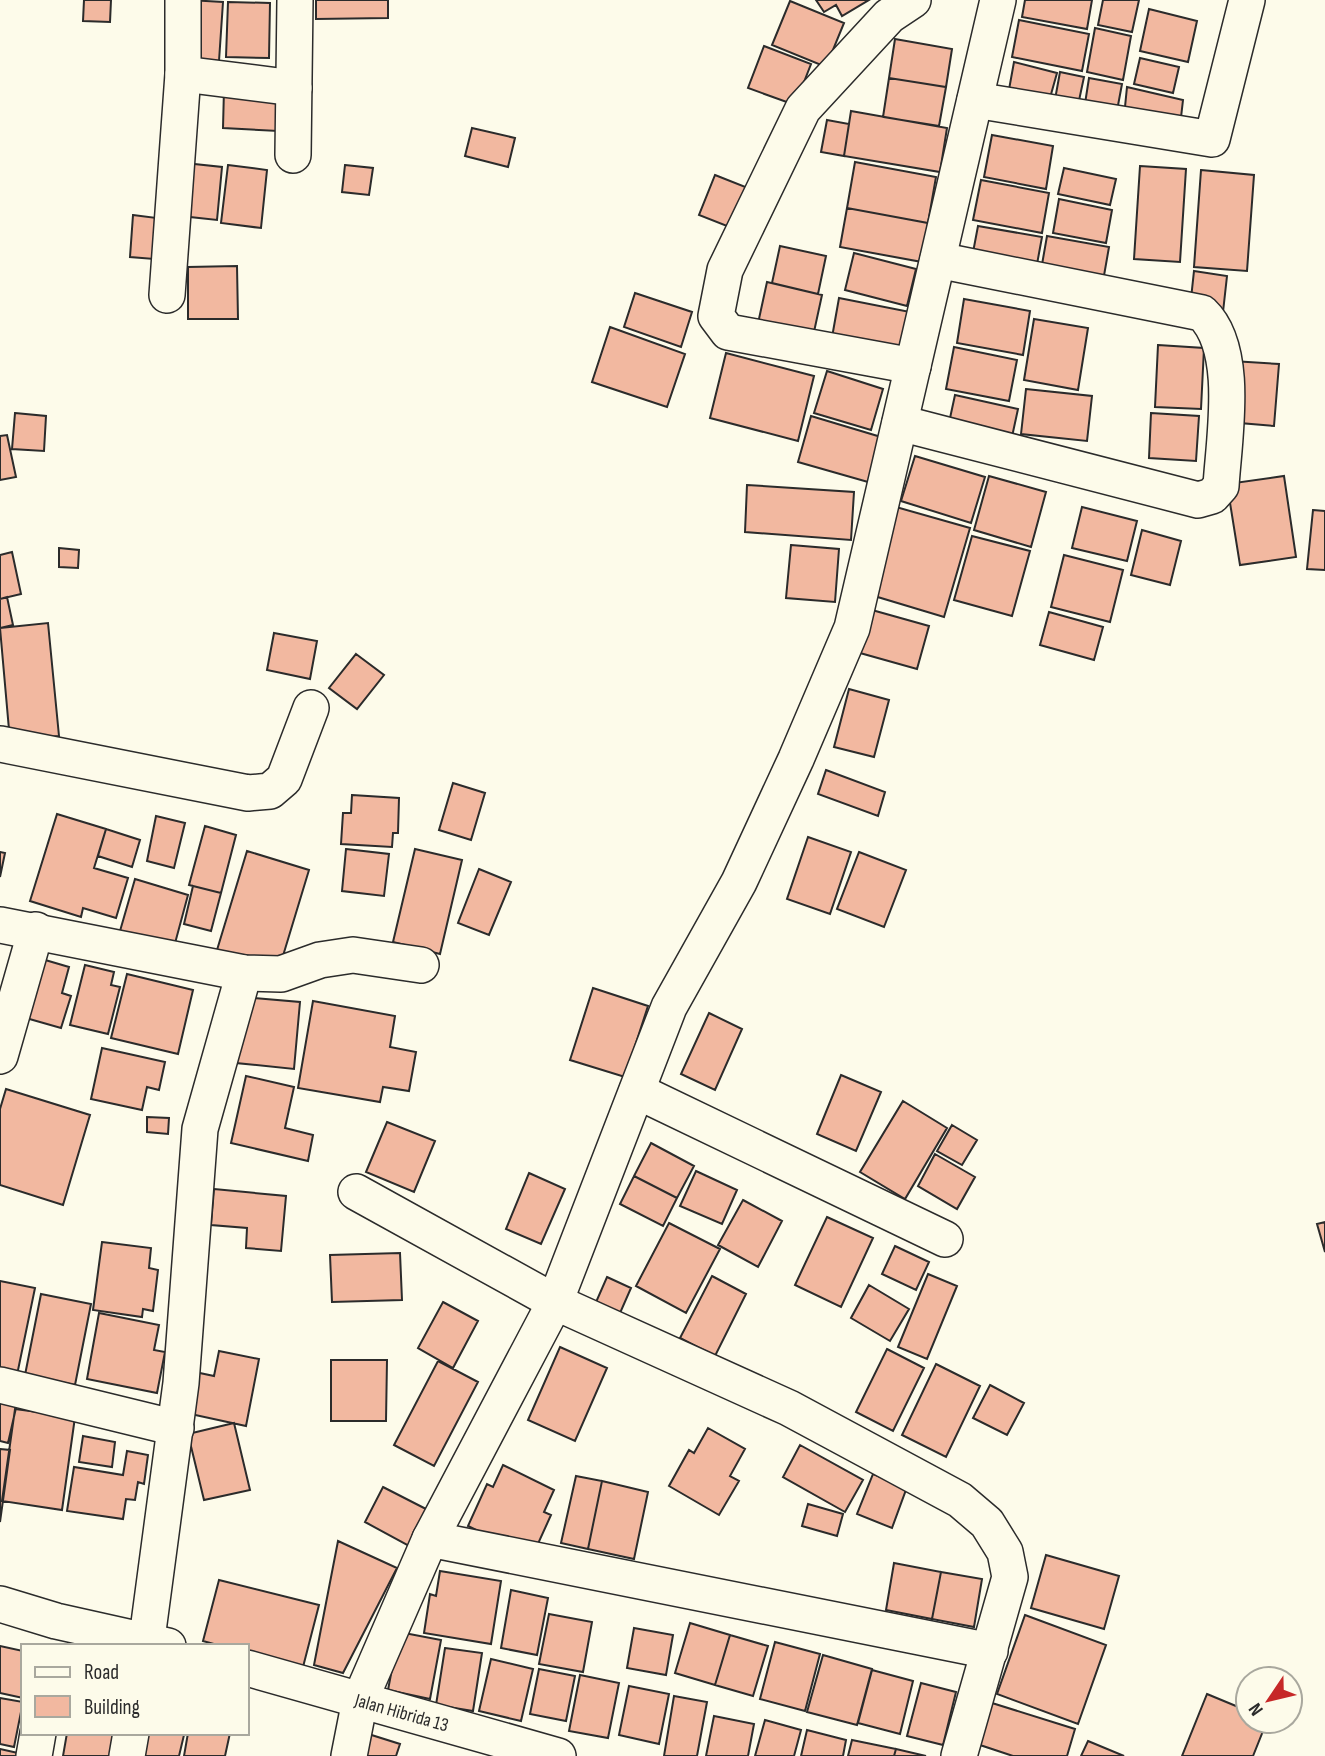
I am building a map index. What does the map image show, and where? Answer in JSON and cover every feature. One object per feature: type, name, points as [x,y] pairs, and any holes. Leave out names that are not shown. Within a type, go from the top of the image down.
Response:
[{"type":"street","points":[[167,295],[183,74],[183,0]]},
{"type":"street","points":[[293,155],[295,0]]},
{"type":"street","points":[[913,0],[889,16],[803,109],[725,270],[716,316],[728,332],[913,366]]},
{"type":"street","points":[[349,1756],[360,1700],[430,1539],[555,1302],[669,1007],[739,881],[796,759],[852,628],[998,0]]},
{"type":"street","points":[[975,100],[1212,139],[1247,0]]},
{"type":"street","points":[[183,74],[294,88]]},
{"type":"street","points":[[900,423],[1198,500],[1212,496],[1220,486],[1224,354],[1220,335],[1202,313],[938,260]]},
{"type":"street","points":[[0,744],[248,793],[270,791],[284,779],[311,708]]},
{"type":"street","points":[[0,925],[36,930],[244,974],[281,974],[320,960],[353,955],[421,965]]},
{"type":"street","points":[[0,1056],[36,930]]},
{"type":"street","points":[[0,1604],[54,1633],[153,1644],[193,1248],[200,1129],[244,974]]},
{"type":"street","points":[[637,1091],[945,1239]]},
{"type":"street","points":[[356,1192],[555,1302],[789,1408],[960,1500],[986,1523],[1005,1552],[1010,1577],[959,1756]]},
{"type":"street","points":[[0,1385],[176,1428]]},
{"type":"street","points":[[430,1539],[990,1651]]},
{"type":"street","name":"Jalan Hibrida 13","points":[[248,1668],[558,1756]]},
{"type":"street","points":[[34,1756],[38,1735]]},
{"type":"street","points":[[127,1756],[131,1735]]},
{"type":"building","points":[[84,0],[111,0],[110,22],[83,21]]},
{"type":"building","points":[[189,0],[223,2],[219,61],[186,59]]},
{"type":"building","points":[[316,0],[388,0],[388,18],[316,19]]},
{"type":"building","points":[[816,0],[869,0],[842,16],[836,5],[824,12]]},
{"type":"building","points":[[1025,0],[1092,0],[1087,29],[1022,17]]},
{"type":"building","points":[[1103,0],[1139,0],[1132,32],[1098,25]]},
{"type":"building","points":[[790,1],[844,23],[826,67],[772,45]]},
{"type":"building","points":[[228,2],[270,3],[269,58],[226,57]]},
{"type":"building","points":[[1149,9],[1197,21],[1188,62],[1140,51]]},
{"type":"building","points":[[1019,20],[1089,34],[1082,71],[1012,57]]},
{"type":"building","points":[[1095,28],[1131,36],[1123,80],[1087,72]]},
{"type":"building","points":[[895,39],[952,49],[946,87],[889,78]]},
{"type":"building","points":[[764,46],[811,64],[795,105],[748,88]]},
{"type":"building","points":[[1140,58],[1179,67],[1173,93],[1134,84]]},
{"type":"building","points":[[1014,62],[1057,73],[1048,105],[1008,95]]},
{"type":"building","points":[[1060,72],[1084,77],[1077,110],[1054,105]]},
{"type":"building","points":[[889,78],[946,87],[939,126],[883,117]]},
{"type":"building","points":[[1089,78],[1122,84],[1116,116],[1084,110]]},
{"type":"building","points":[[1127,87],[1183,100],[1180,126],[1124,117]]},
{"type":"building","points":[[224,89],[280,92],[278,131],[223,128]]},
{"type":"building","points":[[851,111],[947,128],[940,172],[844,156]]},
{"type":"building","points":[[827,120],[849,124],[844,156],[821,152]]},
{"type":"building","points":[[472,128],[515,138],[508,167],[465,156]]},
{"type":"building","points":[[992,135],[1053,146],[1046,189],[984,177]]},
{"type":"building","points":[[855,162],[936,177],[928,223],[847,208]]},
{"type":"building","points":[[185,163],[222,167],[217,220],[181,216]]},
{"type":"building","points":[[228,165],[267,170],[261,228],[221,223]]},
{"type":"building","points":[[345,165],[373,168],[369,195],[342,192]]},
{"type":"building","points":[[1140,166],[1186,169],[1180,262],[1134,259]]},
{"type":"building","points":[[1064,168],[1116,179],[1110,205],[1058,194]]},
{"type":"building","points":[[1201,170],[1254,175],[1247,271],[1194,267]]},
{"type":"building","points":[[715,175],[748,188],[732,228],[699,215]]},
{"type":"building","points":[[981,180],[1049,193],[1042,233],[973,220]]},
{"type":"building","points":[[1059,199],[1112,210],[1106,243],[1053,233]]},
{"type":"building","points":[[847,208],[928,223],[922,262],[840,247]]},
{"type":"building","points":[[133,215],[157,218],[154,259],[130,257]]},
{"type":"building","points":[[978,226],[1042,237],[1035,275],[971,263]]},
{"type":"building","points":[[1047,236],[1109,247],[1102,287],[1040,276]]},
{"type":"building","points":[[780,246],[826,256],[818,294],[772,283]]},
{"type":"building","points":[[854,253],[916,269],[907,306],[845,290]]},
{"type":"building","points":[[237,266],[238,319],[188,319],[188,267]]},
{"type":"building","points":[[1194,271],[1227,276],[1223,312],[1190,308]]},
{"type":"building","points":[[767,282],[822,295],[812,341],[757,328]]},
{"type":"building","points":[[635,293],[692,312],[681,347],[624,327]]},
{"type":"building","points":[[839,298],[910,312],[902,356],[831,343]]},
{"type":"building","points":[[964,299],[1030,311],[1023,355],[957,343]]},
{"type":"building","points":[[1034,319],[1088,328],[1078,390],[1024,380]]},
{"type":"building","points":[[610,327],[685,354],[667,407],[592,382]]},
{"type":"building","points":[[1158,345],[1204,348],[1201,409],[1155,407]]},
{"type":"building","points":[[954,347],[1017,360],[1009,401],[946,389]]},
{"type":"building","points":[[726,353],[814,376],[798,441],[710,418]]},
{"type":"building","points":[[1232,361],[1279,364],[1274,426],[1228,422]]},
{"type":"building","points":[[827,371],[883,389],[871,430],[814,413]]},
{"type":"building","points":[[1026,389],[1092,396],[1087,441],[1021,434]]},
{"type":"building","points":[[955,395],[1018,409],[1010,446],[947,432]]},
{"type":"building","points":[[15,413],[46,416],[44,451],[12,449]]},
{"type":"building","points":[[1151,413],[1199,416],[1196,461],[1149,458]]},
{"type":"building","points":[[811,416],[881,437],[868,482],[798,462]]},
{"type":"building","points":[[7,435],[16,477],[0,480],[0,436]]},
{"type":"building","points":[[915,456],[985,477],[971,523],[901,501]]},
{"type":"building","points":[[989,476],[1046,492],[1031,547],[974,530]]},
{"type":"building","points":[[1284,476],[1296,557],[1240,565],[1227,484]]},
{"type":"building","points":[[747,485],[854,492],[851,540],[745,532]]},
{"type":"building","points":[[896,507],[970,528],[944,617],[871,595]]},
{"type":"building","points":[[1082,507],[1137,521],[1127,561],[1072,548]]},
{"type":"building","points":[[1313,510],[1325,511],[1325,570],[1307,569]]},
{"type":"building","points":[[1142,530],[1181,541],[1170,585],[1131,575]]},
{"type":"building","points":[[972,536],[1030,551],[1012,616],[954,600]]},
{"type":"building","points":[[791,545],[839,549],[835,602],[786,598]]},
{"type":"building","points":[[59,548],[79,550],[78,568],[59,567]]},
{"type":"building","points":[[12,552],[21,594],[0,599],[0,555]]},
{"type":"building","points":[[1064,555],[1123,570],[1110,622],[1051,607]]},
{"type":"building","points":[[7,597],[13,625],[0,628],[0,599]]},
{"type":"building","points":[[872,610],[929,626],[917,669],[860,653]]},
{"type":"building","points":[[1049,612],[1103,627],[1094,660],[1040,645]]},
{"type":"building","points":[[48,623],[59,736],[10,741],[0,628]]},
{"type":"building","points":[[274,633],[317,641],[310,679],[267,670]]},
{"type":"building","points":[[356,654],[384,675],[357,709],[329,688]]},
{"type":"building","points":[[849,689],[889,700],[874,757],[834,747]]},
{"type":"building","points":[[826,770],[885,792],[878,816],[818,794]]},
{"type":"building","points":[[453,783],[485,793],[471,840],[439,830]]},
{"type":"building","points":[[352,795],[399,798],[398,833],[393,833],[392,847],[341,844],[343,813],[351,813]]},
{"type":"building","points":[[57,814],[106,829],[94,868],[128,878],[116,918],[83,908],[81,917],[30,901]]},
{"type":"building","points":[[156,816],[185,823],[174,868],[147,861]]},
{"type":"building","points":[[205,826],[236,835],[221,893],[189,885]]},
{"type":"building","points":[[106,829],[140,840],[132,867],[98,856]]},
{"type":"building","points":[[808,837],[851,852],[830,914],[787,899]]},
{"type":"building","points":[[346,849],[389,854],[384,896],[342,891]]},
{"type":"building","points":[[415,849],[462,860],[440,954],[393,942]]},
{"type":"building","points":[[247,851],[309,870],[279,969],[217,950]]},
{"type":"building","points":[[0,852],[5,853],[0,877]]},
{"type":"building","points":[[859,852],[906,870],[884,927],[837,909]]},
{"type":"building","points":[[479,869],[511,882],[489,935],[458,923]]},
{"type":"building","points":[[135,879],[188,895],[174,947],[120,931]]},
{"type":"building","points":[[193,886],[221,893],[211,931],[184,924]]},
{"type":"building","points":[[35,957],[69,967],[62,993],[71,996],[61,1028],[19,1016]]},
{"type":"building","points":[[85,965],[114,972],[111,985],[120,987],[108,1034],[70,1025]]},
{"type":"building","points":[[127,974],[193,990],[178,1054],[111,1038]]},
{"type":"building","points":[[593,988],[648,1006],[625,1077],[570,1060]]},
{"type":"building","points":[[241,997],[300,1002],[294,1069],[236,1063]]},
{"type":"building","points":[[313,1001],[395,1016],[390,1047],[416,1052],[409,1091],[383,1087],[380,1102],[298,1088]]},
{"type":"building","points":[[709,1013],[742,1029],[715,1090],[681,1074]]},
{"type":"building","points":[[102,1048],[165,1062],[159,1090],[147,1087],[142,1110],[91,1099]]},
{"type":"building","points":[[841,1075],[881,1092],[856,1151],[817,1134]]},
{"type":"building","points":[[246,1076],[294,1087],[285,1128],[313,1135],[308,1161],[231,1143]]},
{"type":"building","points":[[6,1089],[90,1115],[63,1205],[0,1185],[0,1109]]},
{"type":"building","points":[[903,1101],[947,1128],[905,1199],[860,1172]]},
{"type":"building","points":[[147,1117],[169,1118],[168,1134],[147,1132]]},
{"type":"building","points":[[387,1122],[435,1141],[414,1192],[366,1172]]},
{"type":"building","points":[[952,1125],[977,1140],[962,1165],[937,1151]]},
{"type":"building","points":[[651,1143],[694,1166],[677,1198],[634,1176]]},
{"type":"building","points":[[935,1154],[975,1177],[957,1209],[918,1186]]},
{"type":"building","points":[[696,1171],[737,1190],[722,1224],[680,1206]]},
{"type":"building","points":[[529,1173],[565,1189],[541,1244],[506,1229]]},
{"type":"building","points":[[634,1176],[677,1198],[663,1226],[620,1204]]},
{"type":"building","points":[[214,1189],[286,1196],[281,1251],[246,1248],[247,1228],[211,1225]]},
{"type":"building","points":[[743,1200],[782,1221],[758,1267],[718,1245]]},
{"type":"building","points":[[827,1217],[873,1238],[841,1307],[795,1285]]},
{"type":"building","points":[[1325,1222],[1325,1252],[1317,1224]]},
{"type":"building","points":[[669,1223],[720,1249],[686,1313],[636,1286]]},
{"type":"building","points":[[102,1242],[151,1248],[149,1268],[158,1270],[153,1311],[143,1309],[142,1317],[93,1310]]},
{"type":"building","points":[[895,1246],[929,1262],[916,1290],[882,1274]]},
{"type":"building","points":[[400,1253],[402,1300],[332,1302],[330,1255]]},
{"type":"building","points":[[928,1274],[957,1286],[927,1359],[898,1347]]},
{"type":"building","points":[[712,1276],[746,1294],[715,1356],[680,1338]]},
{"type":"building","points":[[607,1277],[631,1288],[617,1320],[593,1309]]},
{"type":"building","points":[[0,1281],[35,1288],[17,1375],[0,1371]]},
{"type":"building","points":[[869,1285],[909,1309],[890,1341],[851,1318]]},
{"type":"building","points":[[41,1294],[91,1304],[75,1385],[25,1375]]},
{"type":"building","points":[[443,1302],[478,1321],[453,1368],[418,1348]]},
{"type":"building","points":[[99,1313],[159,1325],[154,1350],[165,1352],[157,1393],[87,1379]]},
{"type":"building","points":[[560,1347],[607,1368],[575,1441],[528,1420]]},
{"type":"building","points":[[887,1349],[924,1368],[893,1431],[856,1412]]},
{"type":"building","points":[[219,1351],[259,1359],[246,1426],[186,1413],[195,1372],[214,1376]]},
{"type":"building","points":[[331,1360],[387,1360],[386,1421],[331,1421]]},
{"type":"building","points":[[438,1361],[478,1382],[434,1466],[394,1445]]},
{"type":"building","points":[[936,1364],[980,1386],[946,1457],[902,1435]]},
{"type":"building","points":[[990,1385],[1024,1403],[1007,1435],[973,1418]]},
{"type":"building","points":[[0,1395],[18,1399],[8,1443],[0,1441]]},
{"type":"building","points":[[15,1409],[75,1417],[62,1510],[2,1501]]},
{"type":"building","points":[[234,1423],[250,1490],[204,1500],[188,1434]]},
{"type":"building","points":[[708,1428],[745,1449],[730,1476],[739,1481],[719,1515],[669,1486],[689,1450],[694,1453]]},
{"type":"building","points":[[83,1436],[115,1442],[112,1467],[79,1462]]},
{"type":"building","points":[[800,1445],[863,1480],[845,1512],[783,1477]]},
{"type":"building","points":[[0,1449],[10,1450],[0,1522]]},
{"type":"building","points":[[127,1451],[148,1455],[144,1484],[138,1482],[135,1500],[126,1499],[123,1519],[67,1511],[74,1467],[123,1475]]},
{"type":"building","points":[[503,1465],[554,1490],[544,1512],[551,1515],[532,1557],[468,1526],[487,1484],[493,1487]]},
{"type":"building","points":[[873,1474],[907,1487],[892,1528],[857,1514]]},
{"type":"building","points":[[576,1476],[602,1481],[588,1549],[561,1543]]},
{"type":"building","points":[[602,1481],[648,1492],[634,1559],[588,1549]]},
{"type":"building","points":[[383,1487],[428,1510],[409,1546],[365,1522]]},
{"type":"building","points":[[808,1504],[843,1514],[837,1536],[802,1526]]},
{"type":"building","points":[[338,1541],[397,1568],[343,1673],[314,1665]]},
{"type":"building","points":[[1046,1555],[1119,1576],[1104,1629],[1031,1608]]},
{"type":"building","points":[[894,1563],[941,1572],[932,1619],[886,1610]]},
{"type":"building","points":[[440,1571],[501,1581],[491,1644],[424,1633],[430,1594],[436,1596]]},
{"type":"building","points":[[941,1572],[982,1579],[974,1627],[932,1619]]},
{"type":"building","points":[[219,1580],[319,1605],[303,1667],[248,1652],[248,1644],[214,1644],[203,1641]]},
{"type":"building","points":[[511,1590],[548,1598],[537,1655],[501,1648]]},
{"type":"building","points":[[549,1614],[592,1622],[583,1672],[539,1664]]},
{"type":"building","points":[[1025,1615],[1106,1645],[1078,1724],[997,1694]]},
{"type":"building","points":[[690,1623],[730,1635],[715,1685],[675,1673]]},
{"type":"building","points":[[634,1628],[673,1635],[666,1675],[627,1668]]},
{"type":"building","points":[[399,1632],[441,1640],[430,1699],[388,1690]]},
{"type":"building","points":[[730,1635],[768,1646],[753,1696],[715,1685]]},
{"type":"building","points":[[775,1642],[820,1654],[805,1711],[760,1699]]},
{"type":"building","points":[[0,1646],[21,1651],[21,1698],[0,1693]]},
{"type":"building","points":[[445,1648],[482,1653],[473,1711],[436,1705]]},
{"type":"building","points":[[823,1655],[872,1669],[857,1725],[807,1712]]},
{"type":"building","points":[[491,1659],[533,1669],[521,1721],[479,1711]]},
{"type":"building","points":[[539,1669],[575,1676],[566,1721],[530,1714]]},
{"type":"building","points":[[872,1670],[913,1681],[900,1734],[858,1723]]},
{"type":"building","points":[[580,1675],[619,1683],[608,1738],[569,1731]]},
{"type":"building","points":[[921,1683],[956,1692],[943,1745],[907,1736]]},
{"type":"building","points":[[629,1686],[669,1694],[659,1744],[619,1735]]},
{"type":"building","points":[[1207,1694],[1234,1705],[1234,1735],[1261,1735],[1253,1756],[1182,1756]]},
{"type":"building","points":[[674,1696],[707,1702],[697,1756],[664,1756]]},
{"type":"building","points":[[0,1698],[21,1702],[14,1747],[0,1744]]},
{"type":"building","points":[[992,1703],[1075,1729],[1067,1756],[1013,1756],[980,1745]]},
{"type":"building","points":[[714,1716],[754,1724],[748,1756],[706,1756]]},
{"type":"building","points":[[765,1720],[801,1730],[794,1756],[755,1756]]},
{"type":"building","points":[[807,1730],[846,1740],[843,1756],[801,1756]]},
{"type":"building","points":[[362,1732],[400,1744],[396,1756],[354,1756]]},
{"type":"building","points":[[67,1735],[118,1735],[114,1756],[63,1756]]},
{"type":"building","points":[[148,1735],[184,1735],[179,1756],[143,1756]]},
{"type":"building","points":[[188,1735],[230,1735],[225,1756],[184,1756]]},
{"type":"building","points":[[852,1740],[896,1749],[894,1756],[848,1756]]},
{"type":"building","points":[[1088,1741],[1124,1756],[1081,1756]]},
{"type":"building","points":[[0,1749],[18,1753],[17,1756],[0,1756]]},
{"type":"building","points":[[896,1749],[926,1756],[894,1756]]}]
